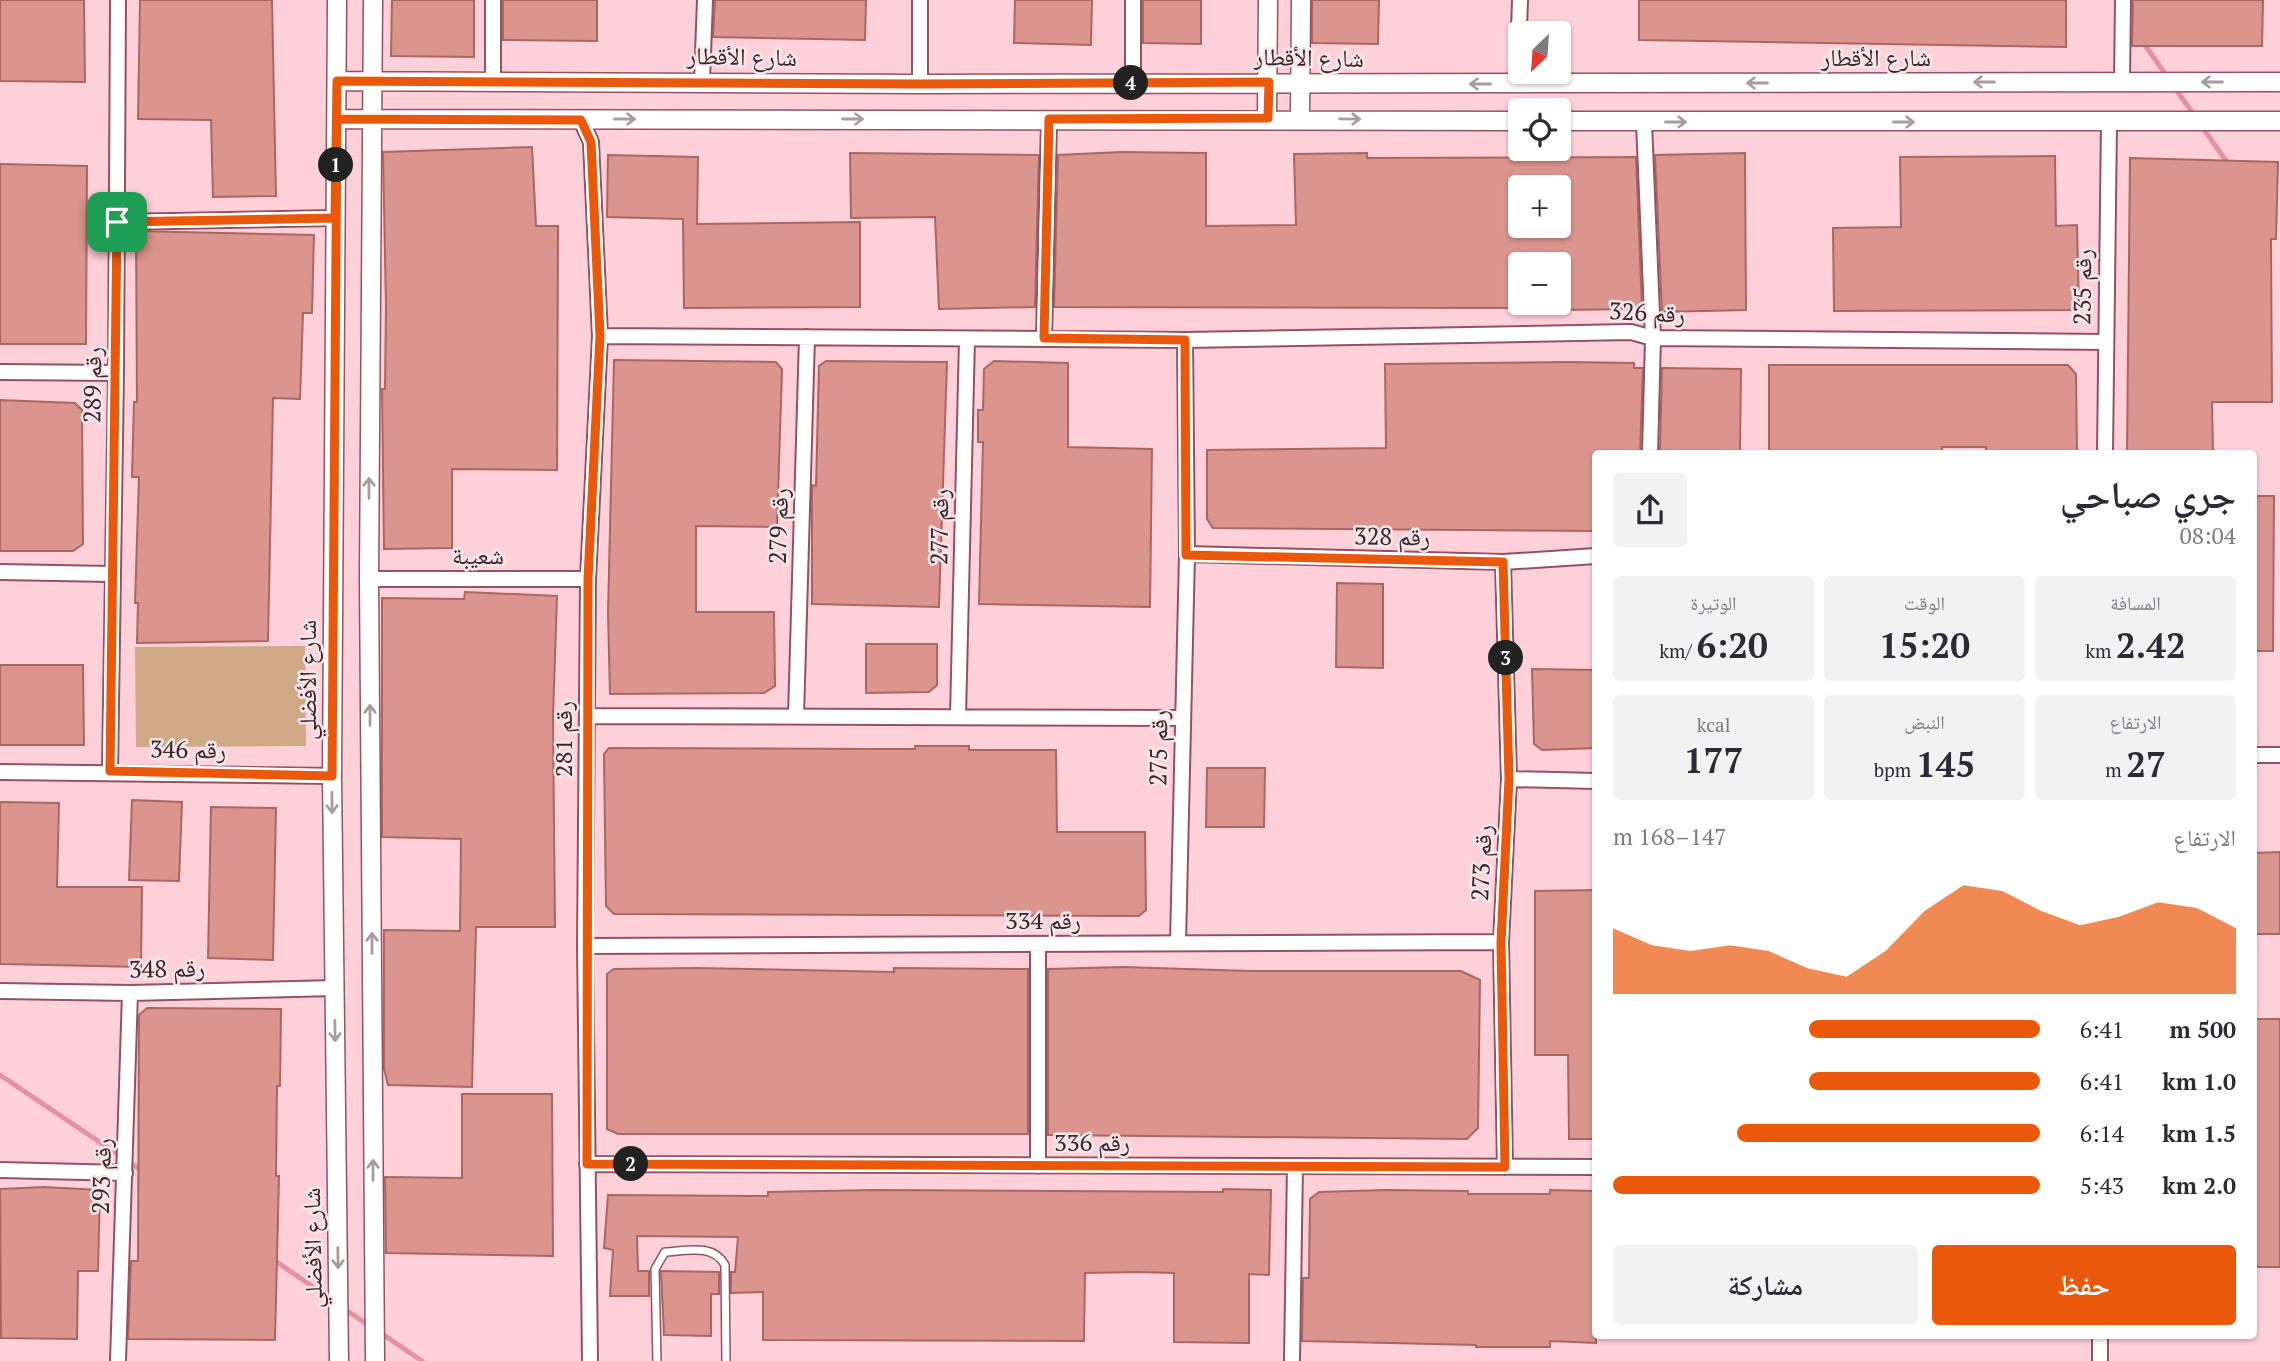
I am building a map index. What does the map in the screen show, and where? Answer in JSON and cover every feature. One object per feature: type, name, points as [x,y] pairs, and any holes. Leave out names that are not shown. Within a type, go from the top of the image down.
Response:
[{"type":"street","name":"رقم 289","points":[[110,771],[116,373],[117,0]]},
{"type":"street","name":"شارع الأفضلي","points":[[337,0],[332,776],[339,1361]]},
{"type":"street","points":[[373,0],[369,579],[375,1361]]},
{"type":"street","points":[[493,82],[494,0]]},
{"type":"street","points":[[702,81],[705,0]]},
{"type":"street","points":[[920,0],[920,84]]},
{"type":"street","points":[[1133,0],[1133,83]]},
{"type":"street","points":[[1268,0],[1268,118]]},
{"type":"street","points":[[1300,118],[1301,0]]},
{"type":"street","points":[[1519,21],[1520,0]]},
{"type":"street","points":[[2122,82],[2123,0]]},
{"type":"street","name":"شارع الأقطار","points":[[337,81],[1508,84]]},
{"type":"street","name":"شارع الأقطار","points":[[1572,84],[2280,82]]},
{"type":"street","points":[[337,119],[1300,118],[1508,121]]},
{"type":"street","points":[[1044,338],[1049,119]]},
{"type":"street","name":"رقم 281","points":[[581,120],[591,142],[600,336],[588,579],[585,946],[590,1361]]},
{"type":"street","points":[[1571,121],[2280,121]]},
{"type":"street","name":"رقم 235","points":[[2105,450],[2109,121]]},
{"type":"street","points":[[1644,122],[1653,338],[1650,450]]},
{"type":"street","points":[[117,222],[335,218]]},
{"type":"street","name":"رقم 326","points":[[600,336],[1185,340],[1631,332],[1653,338],[2105,342]]},
{"type":"street","name":"رقم 279","points":[[796,716],[807,337]]},
{"type":"street","name":"رقم 277","points":[[958,716],[967,339]]},
{"type":"street","name":"رقم 275","points":[[1178,943],[1186,555],[1185,340]]},
{"type":"street","points":[[0,372],[116,373]]},
{"type":"street","name":"رقم 328","points":[[1186,555],[1503,562],[1592,556]]},
{"type":"street","name":"رقم 273","points":[[1503,562],[1509,779],[1501,942],[1505,1167]]},
{"type":"street","points":[[0,572],[111,574]]},
{"type":"street","name":"شعيبة","points":[[369,579],[588,579]]},
{"type":"street","points":[[587,716],[1182,718]]},
{"type":"street","points":[[2257,755],[2280,755]]},
{"type":"street","name":"رقم 346","points":[[0,772],[110,771],[332,776]]},
{"type":"street","points":[[1509,779],[1592,781]]},
{"type":"street","name":"رقم 334","points":[[585,946],[1501,942]]},
{"type":"street","points":[[1038,944],[1038,1166]]},
{"type":"street","name":"رقم 348","points":[[0,991],[130,993],[335,988]]},
{"type":"street","name":"رقم 293","points":[[118,1361],[130,993]]},
{"type":"street","name":"رقم 336","points":[[587,1164],[1592,1167]]},
{"type":"street","points":[[1292,1361],[1295,1166]]},
{"type":"street","points":[[0,1170],[125,1173]]},
{"type":"street","points":[[2100,1339],[2100,1361]]},
{"type":"lane","points":[[657,1361],[655,1269],[659,1259],[665,1252],[709,1250],[720,1256],[725,1265],[726,1361]]},
{"type":"shaded area","points":[[305,646],[306,746],[136,747],[135,647]]},
{"type":"building","points":[[0,0],[84,0],[85,82],[0,81]]},
{"type":"building","points":[[140,0],[272,0],[276,196],[213,197],[211,120],[138,119]]},
{"type":"building","points":[[392,0],[474,0],[474,57],[391,56]]},
{"type":"building","points":[[503,0],[597,0],[597,41],[503,40]]},
{"type":"building","points":[[715,0],[866,0],[865,40],[713,37]]},
{"type":"building","points":[[1015,0],[1092,0],[1091,45],[1014,43]]},
{"type":"building","points":[[1143,0],[1201,0],[1201,44],[1143,43]]},
{"type":"building","points":[[1312,0],[1379,0],[1378,44],[1312,43]]},
{"type":"building","points":[[1639,0],[2066,0],[2066,47],[1639,40]]},
{"type":"building","points":[[2133,0],[2263,0],[2262,46],[2132,46]]},
{"type":"building","points":[[532,147],[536,226],[558,226],[557,470],[452,469],[452,548],[384,549],[382,389],[385,389],[386,307],[383,152]]},
{"type":"building","points":[[1121,152],[1206,153],[1206,226],[1296,225],[1294,154],[1367,153],[1367,158],[1508,157],[1508,161],[1636,157],[1642,309],[1571,310],[1571,252],[1508,252],[1508,308],[1054,307],[1058,155]]},
{"type":"building","points":[[850,153],[1039,155],[1035,307],[939,309],[935,217],[851,218]]},
{"type":"building","points":[[1745,153],[1746,310],[1662,312],[1655,155]]},
{"type":"building","points":[[608,155],[698,157],[697,224],[860,222],[860,307],[684,308],[683,219],[607,217]]},
{"type":"building","points":[[2055,156],[2056,226],[2077,225],[2079,310],[1834,311],[1833,228],[1901,227],[1900,157]]},
{"type":"building","points":[[2130,158],[2278,162],[2276,239],[2271,239],[2272,402],[2212,402],[2213,450],[2127,450]]},
{"type":"building","points":[[0,164],[87,166],[86,344],[0,344]]},
{"type":"building","points":[[136,231],[314,235],[312,313],[303,313],[300,399],[273,398],[268,641],[137,643],[138,603],[135,603],[139,477],[132,477],[134,402],[137,402]]},
{"type":"building","points":[[614,360],[776,362],[782,369],[777,527],[696,526],[696,612],[774,612],[775,686],[764,693],[610,694],[608,613]]},
{"type":"building","points":[[826,361],[947,362],[939,607],[812,604],[812,485],[816,486],[819,366]]},
{"type":"building","points":[[994,361],[1068,363],[1068,447],[1152,449],[1150,607],[979,604],[983,442],[978,442],[978,410],[983,410],[984,369]]},
{"type":"building","points":[[1634,363],[1634,368],[1643,368],[1640,450],[1592,450],[1592,531],[1213,528],[1207,519],[1207,450],[1386,448],[1385,364]]},
{"type":"building","points":[[1769,365],[2068,365],[2076,374],[2077,450],[1942,447],[1942,450],[1769,450]]},
{"type":"building","points":[[1662,368],[1741,369],[1740,450],[1660,450]]},
{"type":"building","points":[[0,400],[75,403],[82,410],[83,544],[73,551],[0,551]]},
{"type":"building","points":[[2257,496],[2274,496],[2273,651],[2257,651]]},
{"type":"building","points":[[1337,583],[1383,584],[1383,668],[1336,667]]},
{"type":"building","points":[[465,592],[557,596],[553,717],[555,927],[476,927],[472,1087],[388,1085],[384,1069],[384,930],[460,931],[461,839],[382,837],[382,598],[464,599]]},
{"type":"building","points":[[866,644],[937,644],[937,685],[929,692],[866,693]]},
{"type":"building","points":[[0,665],[83,665],[84,745],[0,745]]},
{"type":"building","points":[[1532,669],[1592,670],[1592,748],[1542,750],[1534,744]]},
{"type":"building","points":[[915,746],[969,746],[969,750],[1056,750],[1057,832],[1145,832],[1146,910],[1139,916],[614,914],[606,906],[604,754],[609,748],[915,749]]},
{"type":"building","points":[[1207,768],[1265,768],[1264,827],[1206,827]]},
{"type":"building","points":[[132,800],[182,802],[179,881],[129,880]]},
{"type":"building","points":[[0,802],[59,803],[57,887],[142,887],[141,967],[0,964]]},
{"type":"building","points":[[211,807],[276,808],[273,960],[208,958]]},
{"type":"building","points":[[2280,852],[2280,934],[2257,934],[2257,853]]},
{"type":"building","points":[[1592,890],[1592,1139],[1569,1139],[1568,1055],[1535,1055],[1535,891]]},
{"type":"building","points":[[1123,967],[1251,971],[1461,971],[1480,980],[1478,1128],[1467,1139],[1048,1135],[1048,969]]},
{"type":"building","points":[[894,968],[1028,969],[1028,1134],[618,1134],[607,1129],[607,974],[614,969],[894,972]]},
{"type":"building","points":[[147,1008],[281,1009],[280,1086],[277,1086],[276,1176],[279,1176],[275,1340],[128,1339],[131,1261],[138,1261],[139,1015]]},
{"type":"building","points":[[2257,1019],[2280,1019],[2280,1267],[2257,1267]]},
{"type":"building","points":[[462,1094],[552,1094],[553,1256],[386,1253],[385,1177],[462,1178]]},
{"type":"building","points":[[44,1187],[100,1190],[98,1271],[78,1271],[77,1339],[1,1338],[0,1189]]},
{"type":"building","points":[[1223,1189],[1271,1190],[1269,1275],[1249,1274],[1249,1343],[1174,1342],[1174,1273],[1137,1272],[1085,1273],[1084,1341],[763,1340],[763,1292],[731,1293],[731,1272],[735,1272],[738,1237],[637,1236],[638,1271],[649,1271],[649,1296],[610,1296],[613,1250],[604,1248],[608,1195],[768,1196],[768,1192],[876,1190],[1223,1192]]},
{"type":"building","points":[[1386,1190],[1550,1194],[1550,1190],[1592,1191],[1592,1339],[1596,1339],[1596,1343],[1550,1341],[1550,1347],[1476,1347],[1302,1341],[1303,1278],[1309,1278],[1310,1199],[1319,1192]]},
{"type":"building","points":[[661,1271],[719,1272],[719,1294],[711,1294],[711,1336],[664,1335]]},
{"type":"waterway","points":[[2142,41],[2169,79]]},
{"type":"waterway","points":[[2174,87],[2195,116]]},
{"type":"waterway","points":[[2200,124],[2229,165]]},
{"type":"waterway","points":[[0,1075],[144,1172]]},
{"type":"waterway","points":[[271,1258],[335,1302]]},
{"type":"waterway","points":[[343,1308],[370,1326]]},
{"type":"waterway","points":[[378,1331],[422,1361]]},
{"type":"route","points":[[337,81],[920,84],[1269,82],[1268,118],[1049,119],[1044,338],[1185,340],[1186,555],[1503,562],[1509,779],[1501,942],[1505,1167],[587,1164],[585,946],[588,579],[600,336],[591,142],[581,120],[337,119],[332,776],[110,771],[117,222],[335,218],[337,81]]}]
